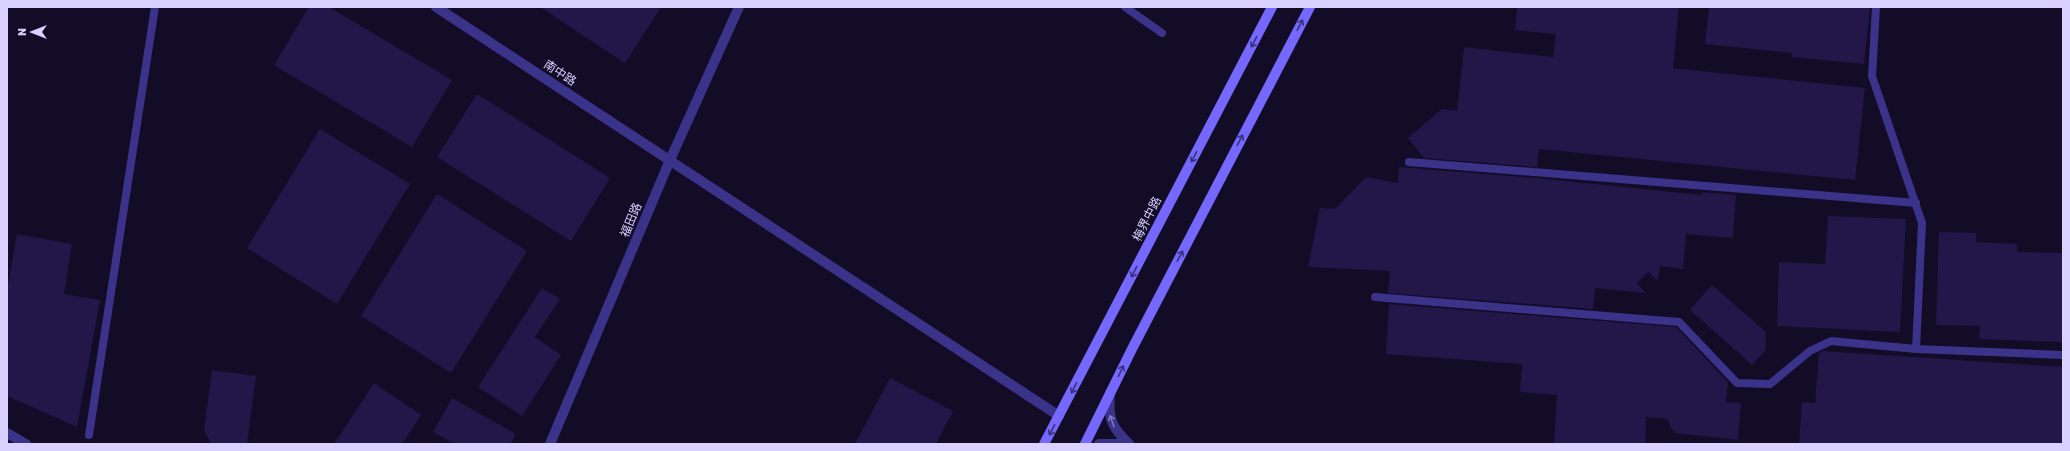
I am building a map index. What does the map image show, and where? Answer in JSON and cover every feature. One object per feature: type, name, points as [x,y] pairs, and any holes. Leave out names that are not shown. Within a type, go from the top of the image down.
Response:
[{"type":"main road","name":"梅界中路","points":[[1044,444],[1272,7]]},
{"type":"main road","points":[[1085,444],[1310,7]]},
{"type":"street","name":"南中路","points":[[436,7],[1059,416]]},
{"type":"street","name":"福田路","points":[[550,444],[670,160],[739,7]]},
{"type":"street","points":[[1111,392],[1109,410],[1111,424],[1129,444]]},
{"type":"street","points":[[7,433],[26,444]]},
{"type":"street","points":[[1099,444],[1123,444]]},
{"type":"lane","points":[[89,435],[155,7]]},
{"type":"lane","points":[[1125,7],[1162,33]]},
{"type":"lane","points":[[1876,7],[1872,76],[1922,223],[1916,349]]},
{"type":"lane","points":[[1409,162],[1916,203]]},
{"type":"lane","points":[[1375,297],[1679,322],[1737,383],[1770,384],[1810,351],[1831,341],[1916,349],[2063,355]]},
{"type":"building","points":[[309,7],[329,7],[452,80],[412,147],[274,65]]},
{"type":"building","points":[[540,7],[661,7],[625,63]]},
{"type":"building","points":[[1517,7],[1679,7],[1673,68],[1865,88],[1855,180],[1539,149],[1537,167],[1424,158],[1408,138],[1442,109],[1457,111],[1464,47],[1553,57],[1556,34],[1515,30]]},
{"type":"building","points":[[1709,7],[1870,7],[1864,64],[1792,57],[1792,53],[1705,44]]},
{"type":"building","points":[[477,94],[610,178],[571,241],[437,157]]},
{"type":"building","points":[[320,129],[410,184],[337,304],[247,248]]},
{"type":"building","points":[[1399,167],[1536,178],[1702,195],[1702,192],[1736,195],[1733,238],[1686,234],[1683,269],[1660,266],[1658,281],[1648,272],[1637,283],[1646,293],[1595,288],[1593,309],[1388,293],[1390,271],[1308,267],[1320,208],[1335,209],[1366,177],[1398,183]]},
{"type":"building","points":[[437,194],[527,251],[451,373],[361,316]]},
{"type":"building","points":[[1828,216],[1906,219],[1900,332],[1777,326],[1779,262],[1825,264]]},
{"type":"building","points":[[1939,232],[1976,233],[1976,242],[2017,244],[2017,252],[2063,253],[2063,342],[1979,339],[1980,326],[1936,325]]},
{"type":"building","points":[[17,234],[72,244],[64,294],[100,300],[77,427],[7,396],[7,290]]},
{"type":"building","points":[[1712,285],[1766,332],[1765,351],[1752,365],[1690,310]]},
{"type":"building","points":[[542,288],[560,299],[535,337],[561,355],[522,416],[478,387]]},
{"type":"building","points":[[1389,304],[1676,327],[1728,382],[1726,402],[1741,403],[1738,440],[1674,433],[1667,419],[1646,417],[1645,444],[1554,444],[1557,395],[1520,392],[1522,364],[1386,354]]},
{"type":"building","points":[[1823,351],[2063,367],[2063,444],[1799,444],[1802,402],[1815,403],[1819,353]]},
{"type":"building","points":[[212,370],[256,376],[247,444],[211,444],[204,430]]},
{"type":"building","points":[[890,378],[953,411],[936,444],[855,444]]},
{"type":"building","points":[[374,383],[421,415],[402,444],[334,444]]},
{"type":"building","points":[[452,398],[516,434],[510,444],[455,444],[433,432]]}]
